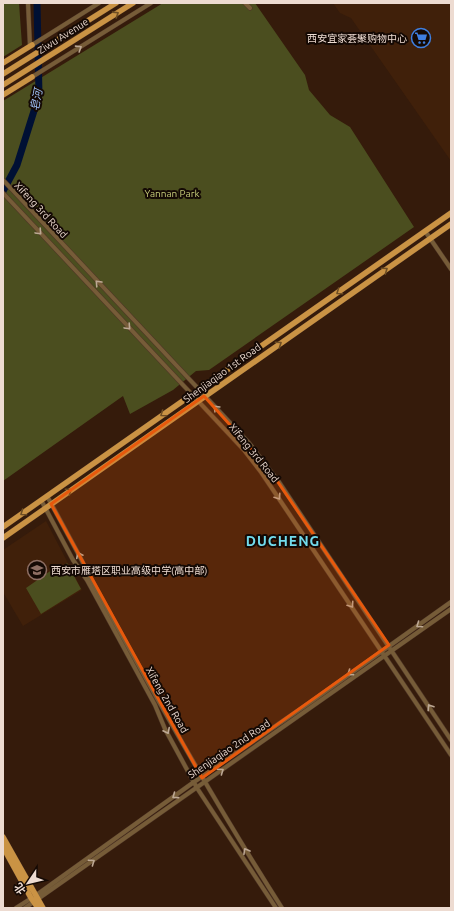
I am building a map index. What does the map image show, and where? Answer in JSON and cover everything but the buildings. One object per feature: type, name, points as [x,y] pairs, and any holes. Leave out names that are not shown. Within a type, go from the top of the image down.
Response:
[{"type":"main road","name":"Ziwu Avenue","points":[[3,74],[116,3]]},
{"type":"main road","name":"Ziwu Avenue","points":[[3,85],[133,3]]},
{"type":"main road","points":[[3,63],[31,46]]},
{"type":"main road","points":[[3,95],[32,77]]},
{"type":"main road","name":"Shenjiaqiao 1st Road","points":[[3,527],[451,213]]},
{"type":"main road","name":"Shenjiaqiao 1st Road","points":[[3,538],[451,224]]},
{"type":"main road","points":[[3,837],[35,899],[38,908]]},
{"type":"main road","points":[[3,847],[35,899],[43,908]]},
{"type":"street","points":[[28,3],[31,46]]},
{"type":"street","name":"Ziwu Avenue","points":[[31,46],[99,3]]},
{"type":"street","name":"Ziwu Avenue","points":[[32,77],[151,3]]},
{"type":"street","points":[[244,3],[250,8]]},
{"type":"street","name":"Xifeng 3rd Road","points":[[3,180],[198,390],[236,428],[267,466],[451,740]]},
{"type":"street","name":"Xifeng 3rd Road","points":[[3,193],[228,432],[261,472],[382,650],[451,755]]},
{"type":"street","points":[[425,231],[451,269]]},
{"type":"street","name":"Xifeng 2nd Road","points":[[47,496],[158,704],[173,725],[204,783],[282,908]]},
{"type":"street","name":"Xifeng 2nd Road","points":[[41,500],[155,705],[165,729],[197,788],[276,908]]},
{"type":"street","name":"Shenjiaqiao 2nd Road","points":[[25,908],[35,899],[194,782],[202,778],[312,701],[451,602]]},
{"type":"street","name":"Shenjiaqiao 2nd Road","points":[[16,908],[35,899],[197,788],[451,609]]},
{"type":"highlighted area","points":[[204,396],[267,466],[389,645],[202,778],[51,504]]},
{"type":"shaded area","points":[[333,3],[451,3],[451,161],[351,18],[340,13]]},
{"type":"shaded area","name":"西安市雁塔区职业高级中学(高中部)","points":[[46,521],[82,590],[23,626],[3,592],[3,550]]},
{"type":"green space","points":[[3,3],[19,3],[22,45],[3,57]]},
{"type":"green space","name":"Yannan Park","points":[[163,3],[255,3],[305,75],[309,90],[330,115],[350,127],[414,227],[209,370],[196,371],[173,390],[130,414],[123,396],[3,481],[3,101]]},
{"type":"green space","points":[[67,563],[81,589],[41,614],[26,588],[56,567],[58,570]]},
{"type":"waterway","name":"皂河","points":[[3,191],[17,165],[39,95],[37,3]]},
{"type":"place","name":"西安宜家荟聚购物中心","points":[[421,38]]},
{"type":"place","name":"西安市雁塔区职业高级中学(高中部)","points":[[37,570]]},
{"type":"district","name":"DUCHENG","points":[[283,541]]}]
